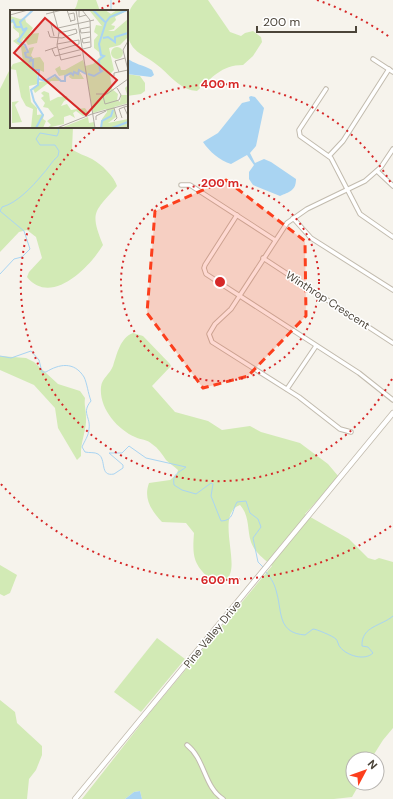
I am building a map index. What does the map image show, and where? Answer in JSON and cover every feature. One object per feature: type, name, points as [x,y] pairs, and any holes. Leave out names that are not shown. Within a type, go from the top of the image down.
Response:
[{"type":"street","points":[[373,59],[393,72]]},
{"type":"street","points":[[329,156],[343,142],[389,69]]},
{"type":"street","points":[[326,89],[299,130],[300,136],[329,156],[360,214],[393,237]]},
{"type":"street","points":[[351,432],[340,429],[287,389],[210,340],[209,334],[213,326],[229,310],[239,296],[285,225],[306,209],[366,181],[377,171],[393,149]]},
{"type":"street","points":[[377,171],[393,186]]},
{"type":"street","points":[[181,185],[190,185],[275,240]]},
{"type":"street","points":[[237,215],[204,268],[206,274],[359,373],[393,400]]},
{"type":"street","points":[[293,218],[311,238],[393,290]]},
{"type":"street","name":"Winthrop Crescent","points":[[263,258],[393,343]]},
{"type":"street","points":[[287,389],[316,346]]},
{"type":"street","name":"Pine Valley Drive","points":[[75,799],[393,413]]},
{"type":"street","points":[[187,745],[196,754],[212,788],[220,798]]},
{"type":"highlighted area","points":[[226,180],[305,241],[306,316],[248,376],[203,388],[147,313],[155,211]]},
{"type":"green space","points":[[78,0],[96,0],[100,10],[74,10]]},
{"type":"green space","points":[[137,0],[208,0],[230,32],[241,36],[245,33],[253,31],[261,37],[262,42],[253,56],[243,65],[229,67],[217,73],[197,91],[192,90],[182,86],[133,47],[128,35],[128,15]]},
{"type":"green space","points":[[10,69],[10,128],[73,128],[72,149],[99,164],[110,174],[117,186],[96,212],[96,225],[103,245],[89,264],[80,273],[58,286],[47,288],[37,285],[27,277],[29,272],[42,258],[36,237],[27,230],[19,232],[0,252],[0,89]]},
{"type":"green space","points":[[128,74],[140,76],[145,83],[145,91],[141,94],[128,96]]},
{"type":"green space","points":[[133,333],[143,336],[170,364],[171,366],[152,386],[175,412],[208,421],[222,430],[250,426],[261,432],[300,443],[328,464],[339,477],[305,514],[349,539],[368,558],[375,560],[379,558],[393,562],[393,728],[376,751],[345,751],[345,791],[355,791],[352,797],[334,799],[142,799],[140,791],[134,792],[125,799],[82,799],[152,710],[272,566],[260,556],[253,546],[247,518],[240,505],[233,510],[230,517],[229,536],[231,566],[228,578],[221,584],[214,583],[198,566],[193,549],[194,533],[186,523],[162,522],[155,514],[147,494],[149,483],[170,480],[177,474],[178,470],[166,460],[158,449],[150,442],[137,438],[122,429],[110,417],[101,395],[101,387],[104,379],[112,369],[122,342]]},
{"type":"green space","points":[[0,356],[26,358],[34,362],[58,384],[80,391],[85,398],[86,427],[81,456],[77,460],[58,428],[55,408],[34,385],[0,370]]},
{"type":"green space","points":[[0,565],[17,575],[10,593],[4,596],[0,594]]},
{"type":"green space","points":[[157,638],[185,659],[141,712],[114,692]]},
{"type":"green space","points":[[0,700],[15,712],[17,723],[42,746],[42,755],[36,770],[29,779],[27,799],[0,799]]},
{"type":"water","points":[[128,59],[152,70],[154,75],[151,77],[128,74]]},
{"type":"water","points":[[249,97],[255,97],[264,108],[256,146],[250,153],[255,163],[264,159],[296,179],[293,189],[280,196],[253,185],[249,179],[249,172],[254,165],[247,155],[231,164],[223,161],[215,155],[203,142],[218,133],[242,103],[250,101]]},
{"type":"water","points":[[140,791],[142,799],[125,799],[134,792]]},
{"type":"waterway","points":[[111,0],[111,10]]},
{"type":"waterway","points":[[0,274],[14,259],[22,257],[30,249],[24,231],[0,211],[2,207],[13,202],[29,189],[58,156],[59,151],[55,145],[40,145],[36,139],[40,133],[57,136],[59,131],[58,128]]},
{"type":"waterway","points":[[0,356],[11,358],[31,351],[39,360],[42,372],[46,372],[61,366],[71,366],[80,372],[85,379],[91,401],[86,412],[89,431],[82,447],[85,452],[97,453],[101,456],[106,473],[114,474],[123,468],[123,465],[109,453],[122,453],[129,446],[146,458],[186,467],[174,478],[174,485],[182,490],[196,494],[211,483],[213,484],[211,496],[221,521],[225,521],[230,517],[237,502],[246,501],[250,513],[258,519],[261,527],[253,538],[258,562],[263,567]]},
{"type":"waterway","points":[[266,572],[272,580],[275,588],[283,621],[290,630],[305,635],[313,629],[321,631],[336,639],[340,647],[351,655],[365,657],[373,653],[368,647],[362,646],[365,634],[368,630],[393,616]]}]
